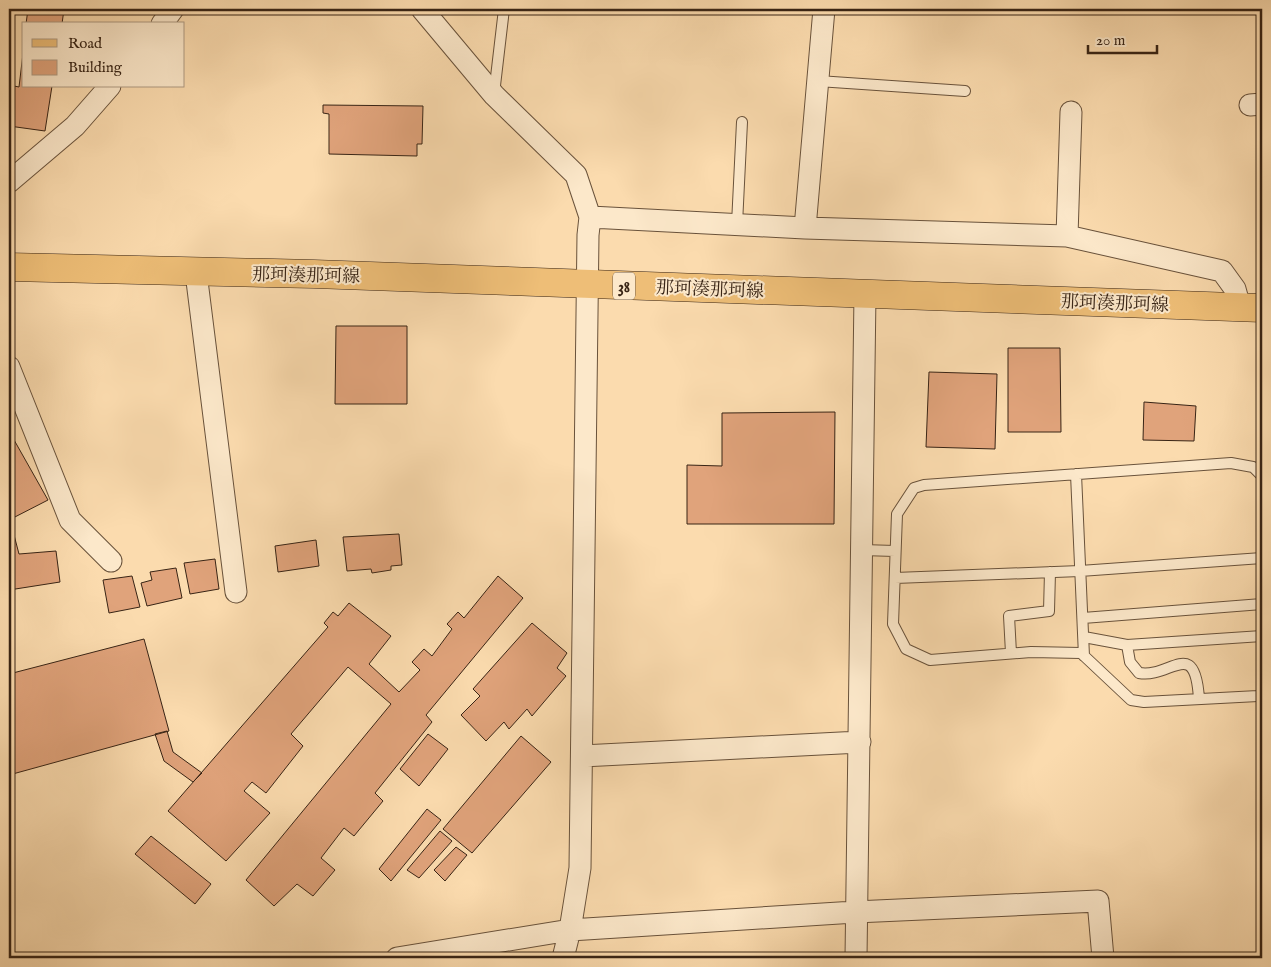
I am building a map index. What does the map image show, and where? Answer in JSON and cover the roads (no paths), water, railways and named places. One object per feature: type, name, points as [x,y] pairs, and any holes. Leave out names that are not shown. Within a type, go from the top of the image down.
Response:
[{"type":"main road","name":"那珂湊那珂線","points":[[9,267],[196,273],[314,274],[1251,307]]},
{"type":"street","points":[[163,22],[173,9]]},
{"type":"street","points":[[422,9],[494,95],[576,174],[590,217],[580,868],[570,930],[563,958]]},
{"type":"street","points":[[805,228],[824,9]]},
{"type":"street","points":[[9,182],[75,126],[108,88]]},
{"type":"street","points":[[1067,236],[1071,112]]},
{"type":"street","points":[[590,217],[805,228],[1067,236],[1222,271],[1251,307]]},
{"type":"street","points":[[196,273],[236,592]]},
{"type":"street","points":[[856,958],[855,912],[860,742],[865,294]]},
{"type":"street","points":[[9,367],[70,520],[111,561]]},
{"type":"street","points":[[582,756],[860,742]]},
{"type":"street","points":[[397,958],[422,956],[570,930],[855,912],[1098,901],[1103,958]]},
{"type":"lane","points":[[494,95],[504,9]]},
{"type":"lane","points":[[818,82],[965,91]]},
{"type":"lane","points":[[737,224],[742,122]]},
{"type":"lane","points":[[1262,476],[1253,467],[1231,463],[924,484],[914,488],[897,514],[893,624],[906,649],[930,660],[1011,653],[1080,653],[1131,700],[1144,702],[1258,696],[1262,693]]},
{"type":"lane","points":[[1076,474],[1084,656]]},
{"type":"lane","points":[[862,550],[896,551]]},
{"type":"lane","points":[[895,578],[1080,571],[1262,558]]},
{"type":"lane","points":[[1011,653],[1009,616],[1049,611],[1050,572]]},
{"type":"lane","points":[[1083,618],[1262,604]]},
{"type":"lane","points":[[1084,637],[1127,645],[1262,636]]},
{"type":"lane","points":[[1127,645],[1130,651],[1130,662],[1139,673],[1149,675],[1175,664],[1186,665],[1194,670],[1198,680],[1199,699]]}]
